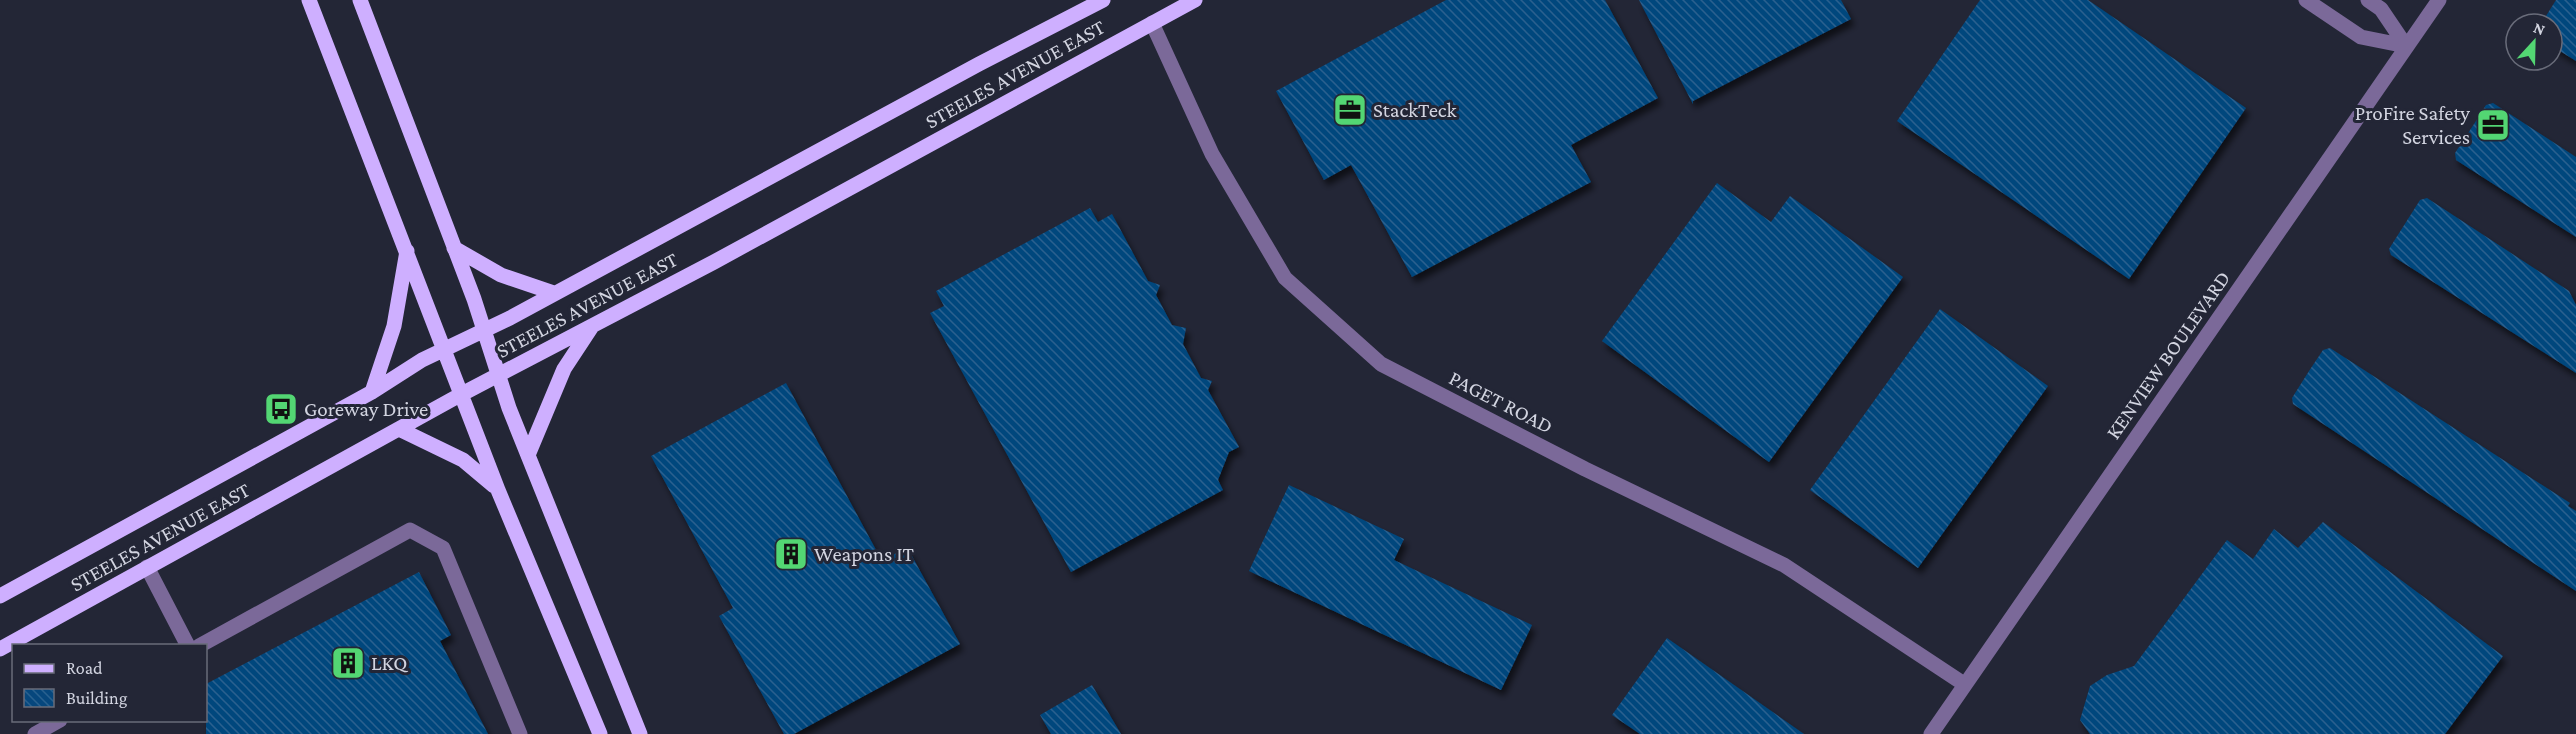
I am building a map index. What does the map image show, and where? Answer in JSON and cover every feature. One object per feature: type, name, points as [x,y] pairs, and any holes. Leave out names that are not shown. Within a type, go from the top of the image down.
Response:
[{"type":"main road","points":[[309,0],[407,250],[460,395],[600,734]]},
{"type":"main road","points":[[360,0],[484,330],[509,408],[640,734]]},
{"type":"main road","name":"STEELES AVENUE EAST","points":[[0,596],[372,392],[444,349],[554,293],[979,64],[1103,0]]},
{"type":"main road","name":"STEELES AVENUE EAST","points":[[0,649],[460,395],[1195,0]]},
{"type":"main road","points":[[454,248],[501,275],[554,293]]},
{"type":"main road","points":[[372,392],[394,326],[407,250]]},
{"type":"main road","points":[[528,455],[564,369],[592,326]]},
{"type":"main road","points":[[399,429],[463,460],[498,490]]},
{"type":"street","points":[[2306,0],[2361,37],[2406,45]]},
{"type":"street","points":[[2367,0],[2381,9],[2406,45]]},
{"type":"street","name":"KENVIEW BOULEVARD","points":[[1931,734],[2439,0]]},
{"type":"street","name":"PAGET ROAD","points":[[1152,23],[1212,154],[1285,278],[1381,364],[1585,469],[1784,565],[1964,684]]},
{"type":"street","points":[[201,644],[410,530],[443,548],[520,734]]},
{"type":"street","points":[[147,567],[187,644]]},
{"type":"street","points":[[35,734],[56,722]]},
{"type":"building","points":[[1446,0],[1605,0],[1658,98],[1571,145],[1591,182],[1412,277],[1351,165],[1324,180],[1276,91]]},
{"type":"building","points":[[1639,0],[1841,0],[1851,19],[1693,101],[1693,104]]},
{"type":"building","points":[[1980,0],[2088,0],[2246,108],[2129,279],[1897,121]]},
{"type":"building","points":[[2556,0],[2576,0],[2576,61],[2564,54],[2564,12],[2548,12]]},
{"type":"building","points":[[2493,103],[2576,157],[2576,237],[2456,160],[2455,153],[2486,105]]},
{"type":"building","points":[[1717,183],[1771,222],[1790,196],[1903,277],[1769,462],[1602,341]]},
{"type":"building","points":[[2427,198],[2569,291],[2576,305],[2576,373],[2391,255],[2389,249],[2420,200]]},
{"type":"building","points":[[1090,208],[1098,222],[1112,214],[1148,281],[1160,285],[1156,295],[1172,325],[1186,328],[1183,344],[1201,378],[1212,381],[1208,390],[1239,447],[1229,452],[1218,480],[1223,490],[1071,572],[930,313],[944,306],[936,291]]},
{"type":"building","points":[[1940,309],[2048,386],[1918,568],[1810,490]]},
{"type":"building","points":[[2330,348],[2570,503],[2568,506],[2576,511],[2576,591],[2293,404],[2292,398],[2309,371],[2323,350]]},
{"type":"building","name":"Weapons IT","points":[[786,383],[882,561],[907,547],[960,644],[794,734],[784,734],[719,616],[733,608],[651,456]]},
{"type":"building","points":[[1289,485],[1404,539],[1394,560],[1532,625],[1501,690],[1249,571]]},
{"type":"building","points":[[2323,522],[2503,656],[2445,734],[2090,734],[2080,720],[2090,686],[2107,675],[2134,666],[2227,540],[2253,559],[2274,529],[2298,548]]},
{"type":"building","name":"LKQ","points":[[419,572],[451,635],[440,641],[488,734],[206,734],[207,683]]},
{"type":"building","points":[[1667,638],[1804,734],[1640,734],[1612,715]]},
{"type":"building","points":[[1092,685],[1121,734],[1051,734],[1040,715]]},
{"type":"place","name":"StackTeck","points":[[1350,110]]},
{"type":"place","name":"ProFire Safety Services","points":[[2493,125]]},
{"type":"place","name":"Goreway Drive","points":[[281,409]]},
{"type":"place","name":"Weapons IT","points":[[791,554]]},
{"type":"place","name":"LKQ","points":[[348,663]]}]
